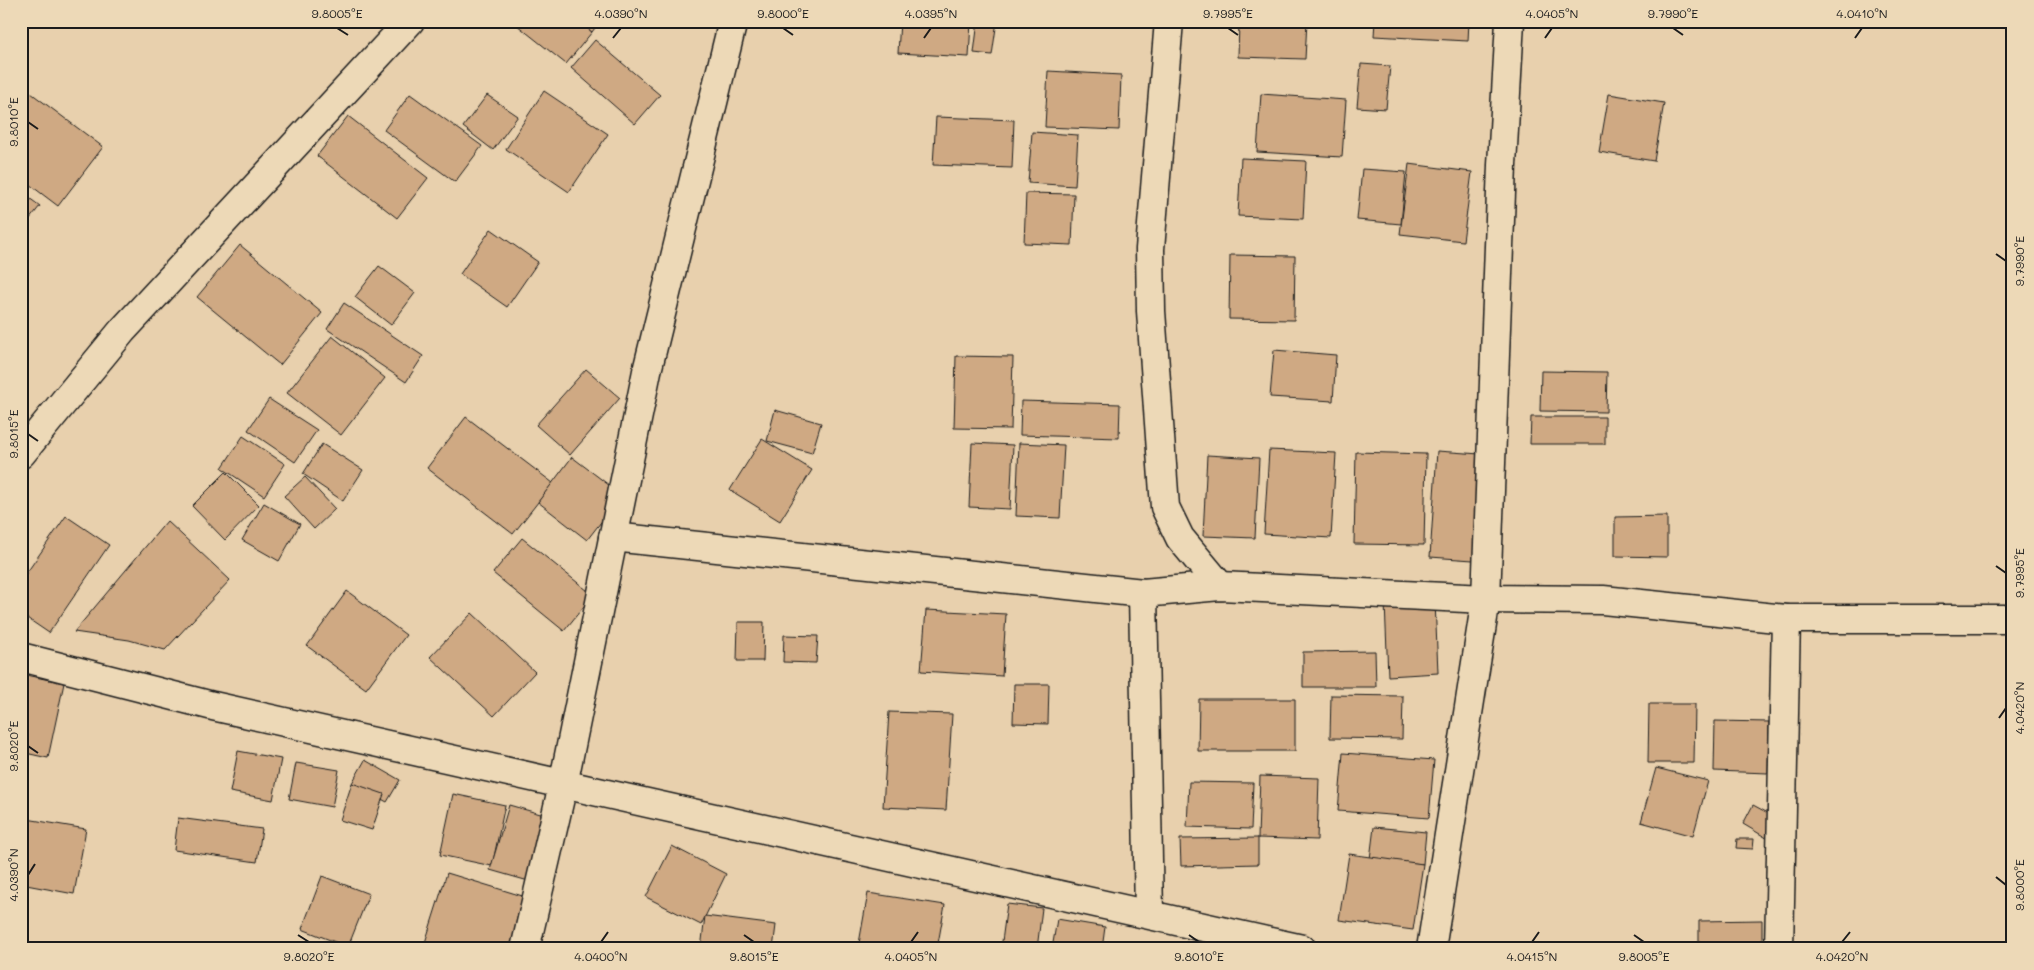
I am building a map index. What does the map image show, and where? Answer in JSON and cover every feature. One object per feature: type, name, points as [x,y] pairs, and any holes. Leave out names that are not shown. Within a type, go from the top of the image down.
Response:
[{"type":"street","points":[[21,454],[122,331],[410,21]]},
{"type":"street","points":[[525,949],[563,785],[647,371],[733,21]]},
{"type":"street","points":[[1169,21],[1150,249],[1151,311],[1165,507],[1180,538],[1220,586]]},
{"type":"street","points":[[1432,949],[1486,599],[1502,165],[1510,21]]},
{"type":"street","points":[[613,537],[1143,593],[1220,586],[1486,599],[1603,600],[1786,619],[2013,619]]},
{"type":"street","points":[[1143,593],[1149,914]]},
{"type":"street","points":[[1779,949],[1786,619]]},
{"type":"street","points":[[21,657],[213,706],[1302,949]]},
{"type":"building","points":[[512,21],[579,21],[592,32],[566,64]]},
{"type":"building","points":[[578,21],[600,21],[592,32]]},
{"type":"building","points":[[900,21],[971,21],[969,57],[898,53]]},
{"type":"building","points":[[978,21],[997,21],[992,55],[974,53]]},
{"type":"building","points":[[1239,21],[1307,21],[1305,59],[1238,57]]},
{"type":"building","points":[[1375,21],[1469,21],[1468,41],[1374,36]]},
{"type":"building","points":[[595,40],[660,95],[635,124],[571,68]]},
{"type":"building","points":[[1361,64],[1390,66],[1386,109],[1357,107]]},
{"type":"building","points":[[1048,71],[1121,75],[1119,130],[1045,127]]},
{"type":"building","points":[[23,87],[103,147],[58,206],[21,178],[21,90]]},
{"type":"building","points":[[544,91],[608,134],[569,192],[506,149]]},
{"type":"building","points":[[410,94],[482,146],[455,182],[384,130]]},
{"type":"building","points":[[1261,94],[1346,100],[1342,157],[1257,152]]},
{"type":"building","points":[[1609,94],[1664,103],[1654,161],[1599,152]]},
{"type":"building","points":[[487,95],[518,116],[493,150],[463,127]]},
{"type":"building","points":[[348,116],[428,178],[397,218],[317,156]]},
{"type":"building","points":[[936,117],[1014,120],[1012,168],[933,165]]},
{"type":"building","points":[[1032,132],[1078,135],[1075,186],[1028,183]]},
{"type":"building","points":[[1241,158],[1306,161],[1303,219],[1238,216]]},
{"type":"building","points":[[1409,164],[1472,172],[1463,241],[1400,234]]},
{"type":"building","points":[[1362,169],[1406,172],[1401,224],[1357,220]]},
{"type":"building","points":[[21,192],[40,206],[21,230]]},
{"type":"building","points":[[1026,193],[1074,194],[1072,245],[1024,243]]},
{"type":"building","points":[[491,229],[538,262],[507,307],[460,274]]},
{"type":"building","points":[[240,245],[322,313],[280,365],[197,297]]},
{"type":"building","points":[[1230,255],[1295,256],[1294,320],[1229,319]]},
{"type":"building","points":[[379,266],[415,293],[391,325],[355,297]]},
{"type":"building","points":[[344,303],[423,356],[406,382],[327,329]]},
{"type":"building","points":[[332,336],[385,378],[341,435],[287,393]]},
{"type":"building","points":[[1274,350],[1336,355],[1333,401],[1270,397]]},
{"type":"building","points":[[956,356],[1013,357],[1011,429],[954,428]]},
{"type":"building","points":[[586,369],[620,398],[570,455],[536,425]]},
{"type":"building","points":[[1541,371],[1607,372],[1606,412],[1540,411]]},
{"type":"building","points":[[269,399],[317,430],[295,462],[248,430]]},
{"type":"building","points":[[1021,401],[1120,404],[1119,438],[1020,435]]},
{"type":"building","points":[[775,410],[821,423],[812,453],[767,441]]},
{"type":"building","points":[[466,417],[553,483],[513,534],[427,468]]},
{"type":"building","points":[[1531,417],[1605,417],[1605,444],[1530,444]]},
{"type":"building","points":[[243,436],[285,464],[264,496],[222,468]]},
{"type":"building","points":[[762,439],[812,470],[780,521],[730,490]]},
{"type":"building","points":[[972,443],[1013,445],[1010,509],[969,507]]},
{"type":"building","points":[[1019,443],[1064,445],[1060,518],[1016,516]]},
{"type":"building","points":[[322,444],[363,470],[343,501],[303,474]]},
{"type":"building","points":[[1269,450],[1336,453],[1331,538],[1264,534]]},
{"type":"building","points":[[1437,451],[1480,454],[1473,560],[1430,557]]},
{"type":"building","points":[[1356,452],[1426,454],[1424,545],[1354,544]]},
{"type":"building","points":[[1207,455],[1259,458],[1255,538],[1203,536]]},
{"type":"building","points":[[572,457],[622,495],[587,540],[538,502]]},
{"type":"building","points":[[226,472],[259,505],[225,540],[192,506]]},
{"type":"building","points":[[305,477],[335,509],[314,529],[284,496]]},
{"type":"building","points":[[264,503],[300,524],[279,561],[242,540]]},
{"type":"building","points":[[66,516],[109,545],[49,633],[21,614],[21,581]]},
{"type":"building","points":[[1667,516],[1667,557],[1615,556],[1615,517]]},
{"type":"building","points":[[167,521],[230,580],[165,650],[129,640],[74,632]]},
{"type":"building","points":[[522,538],[593,595],[564,631],[493,573]]},
{"type":"building","points":[[347,591],[406,635],[366,689],[307,646]]},
{"type":"building","points":[[1435,601],[1438,673],[1388,676],[1385,603]]},
{"type":"building","points":[[926,610],[1006,614],[1002,676],[921,671]]},
{"type":"building","points":[[472,613],[535,672],[494,716],[430,657]]},
{"type":"building","points":[[738,622],[764,622],[763,661],[737,661]]},
{"type":"building","points":[[784,635],[818,636],[816,663],[783,662]]},
{"type":"building","points":[[1375,651],[1376,687],[1303,687],[1303,652]]},
{"type":"building","points":[[21,674],[64,683],[48,758],[21,752]]},
{"type":"building","points":[[1014,684],[1049,684],[1048,724],[1013,723]]},
{"type":"building","points":[[1331,695],[1403,696],[1402,739],[1330,738]]},
{"type":"building","points":[[1199,699],[1295,699],[1295,751],[1198,751]]},
{"type":"building","points":[[1649,704],[1695,704],[1694,763],[1648,763]]},
{"type":"building","points":[[889,712],[952,714],[946,810],[883,807]]},
{"type":"building","points":[[1715,721],[1769,722],[1768,773],[1714,771]]},
{"type":"building","points":[[238,751],[281,759],[273,800],[230,792]]},
{"type":"building","points":[[1343,753],[1434,760],[1429,818],[1338,811]]},
{"type":"building","points":[[365,760],[400,780],[387,802],[352,783]]},
{"type":"building","points":[[296,763],[339,770],[332,807],[289,799]]},
{"type":"building","points":[[1656,768],[1708,781],[1693,836],[1641,822]]},
{"type":"building","points":[[1260,776],[1319,778],[1317,840],[1258,838]]},
{"type":"building","points":[[1189,782],[1253,783],[1251,829],[1187,827]]},
{"type":"building","points":[[352,783],[384,794],[372,830],[340,820]]},
{"type":"building","points":[[453,794],[505,805],[492,866],[440,855]]},
{"type":"building","points":[[509,805],[551,817],[532,882],[490,870]]},
{"type":"building","points":[[1753,805],[1781,820],[1770,840],[1743,824]]},
{"type":"building","points":[[21,818],[86,829],[74,894],[21,884]]},
{"type":"building","points":[[178,818],[262,829],[257,862],[174,850]]},
{"type":"building","points":[[1374,827],[1426,832],[1423,864],[1370,859]]},
{"type":"building","points":[[1258,838],[1258,864],[1181,866],[1180,839]]},
{"type":"building","points":[[1737,839],[1754,839],[1753,849],[1736,848]]},
{"type":"building","points":[[672,846],[726,874],[701,925],[646,897]]},
{"type":"building","points":[[1349,854],[1423,864],[1413,930],[1339,920]]},
{"type":"building","points":[[447,873],[529,898],[513,949],[423,949]]},
{"type":"building","points":[[322,876],[369,894],[348,947],[302,929]]},
{"type":"building","points":[[868,893],[945,905],[937,949],[858,949]]},
{"type":"building","points":[[1007,904],[1042,908],[1037,949],[1001,949]]},
{"type":"building","points":[[705,916],[776,925],[773,949],[701,949]]},
{"type":"building","points":[[1057,919],[1105,927],[1102,949],[1052,949]]},
{"type":"building","points":[[1762,920],[1762,949],[1699,949],[1699,921]]}]
